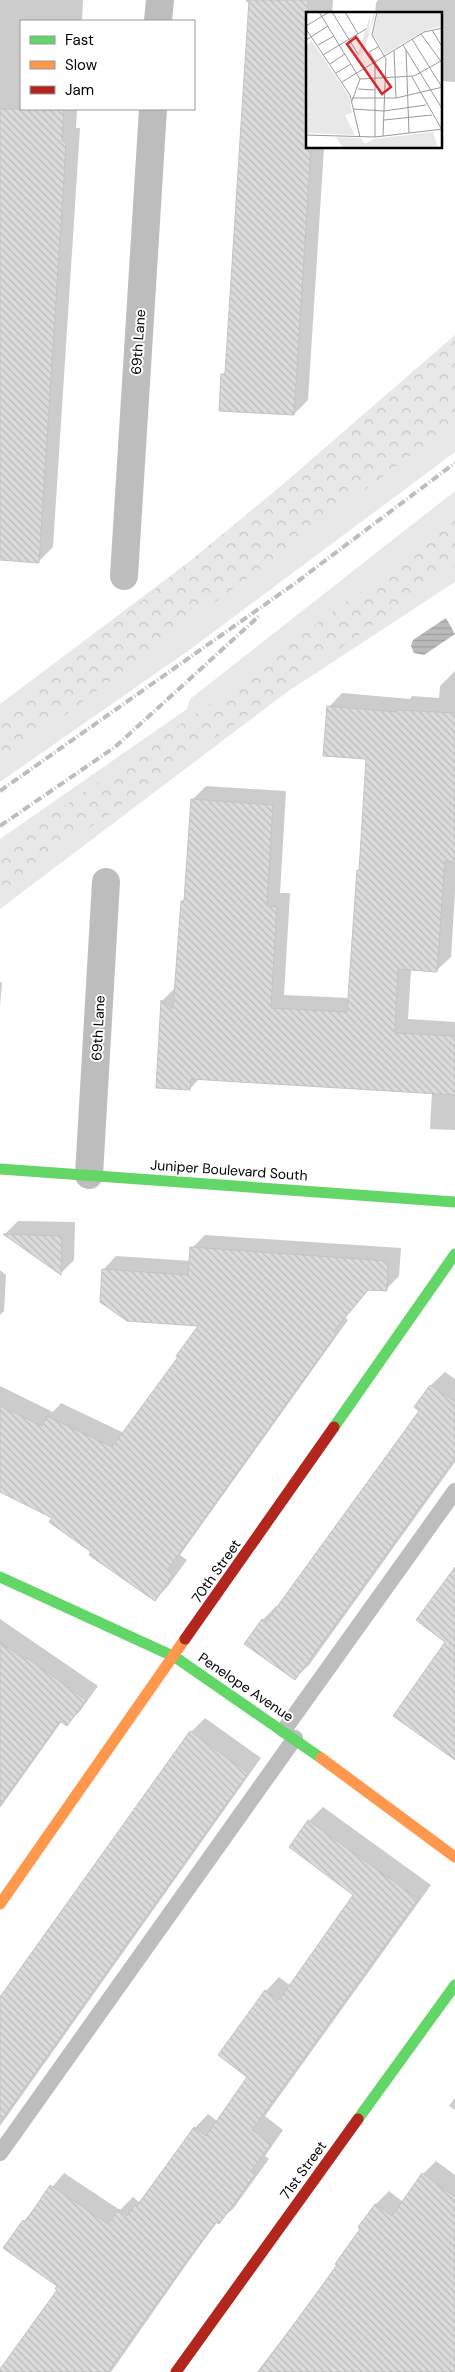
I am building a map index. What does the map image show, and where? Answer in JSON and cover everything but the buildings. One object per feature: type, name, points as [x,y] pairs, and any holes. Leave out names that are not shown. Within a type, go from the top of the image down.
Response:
[{"type":"street","points":[[158,20],[160,0]]},
{"type":"street","name":"69th Lane","points":[[124,576],[153,110]]},
{"type":"street","name":"69th Lane","points":[[89,1175],[106,882]]},
{"type":"street","name":"Juniper Boulevard South","points":[[0,1169],[455,1202]]},
{"type":"street","name":"70th Street","points":[[0,1904],[455,1254]]},
{"type":"street","name":"Penelope Avenue","points":[[0,1577],[174,1656],[290,1734],[455,1857]]},
{"type":"street","name":"71st Street","points":[[176,2372],[455,1985]]},
{"type":"lane","points":[[0,2153],[290,1734],[455,1490]]},
{"type":"green space","points":[[455,335],[455,422],[0,764],[0,718],[282,485]]},
{"type":"green space","points":[[455,362],[455,452],[192,648],[0,782],[0,704]]},
{"type":"green space","points":[[455,491],[455,582],[287,692],[0,909],[0,839],[187,709],[190,699]]},
{"type":"green space","points":[[455,519],[455,566],[67,844],[0,896],[0,851],[232,688]]},
{"type":"shaded area","points":[[446,618],[455,634],[424,655],[414,653],[411,646],[413,640]]},
{"type":"railway","points":[[0,791],[294,584],[455,463]]},
{"type":"railway","points":[[0,826],[115,747],[259,616]]},
{"type":"traffic: fast","points":[[0,1169],[455,1202]]},
{"type":"traffic: fast","points":[[334,1427],[455,1254]]},
{"type":"traffic: fast","points":[[0,1577],[175,1657],[321,1758]]},
{"type":"traffic: fast","points":[[358,2119],[455,1985]]},
{"type":"traffic: slow","points":[[0,1904],[185,1639]]},
{"type":"traffic: slow","points":[[321,1758],[455,1857]]},
{"type":"traffic: jam","points":[[185,1639],[334,1427]]},
{"type":"traffic: jam","points":[[176,2372],[358,2119]]}]
